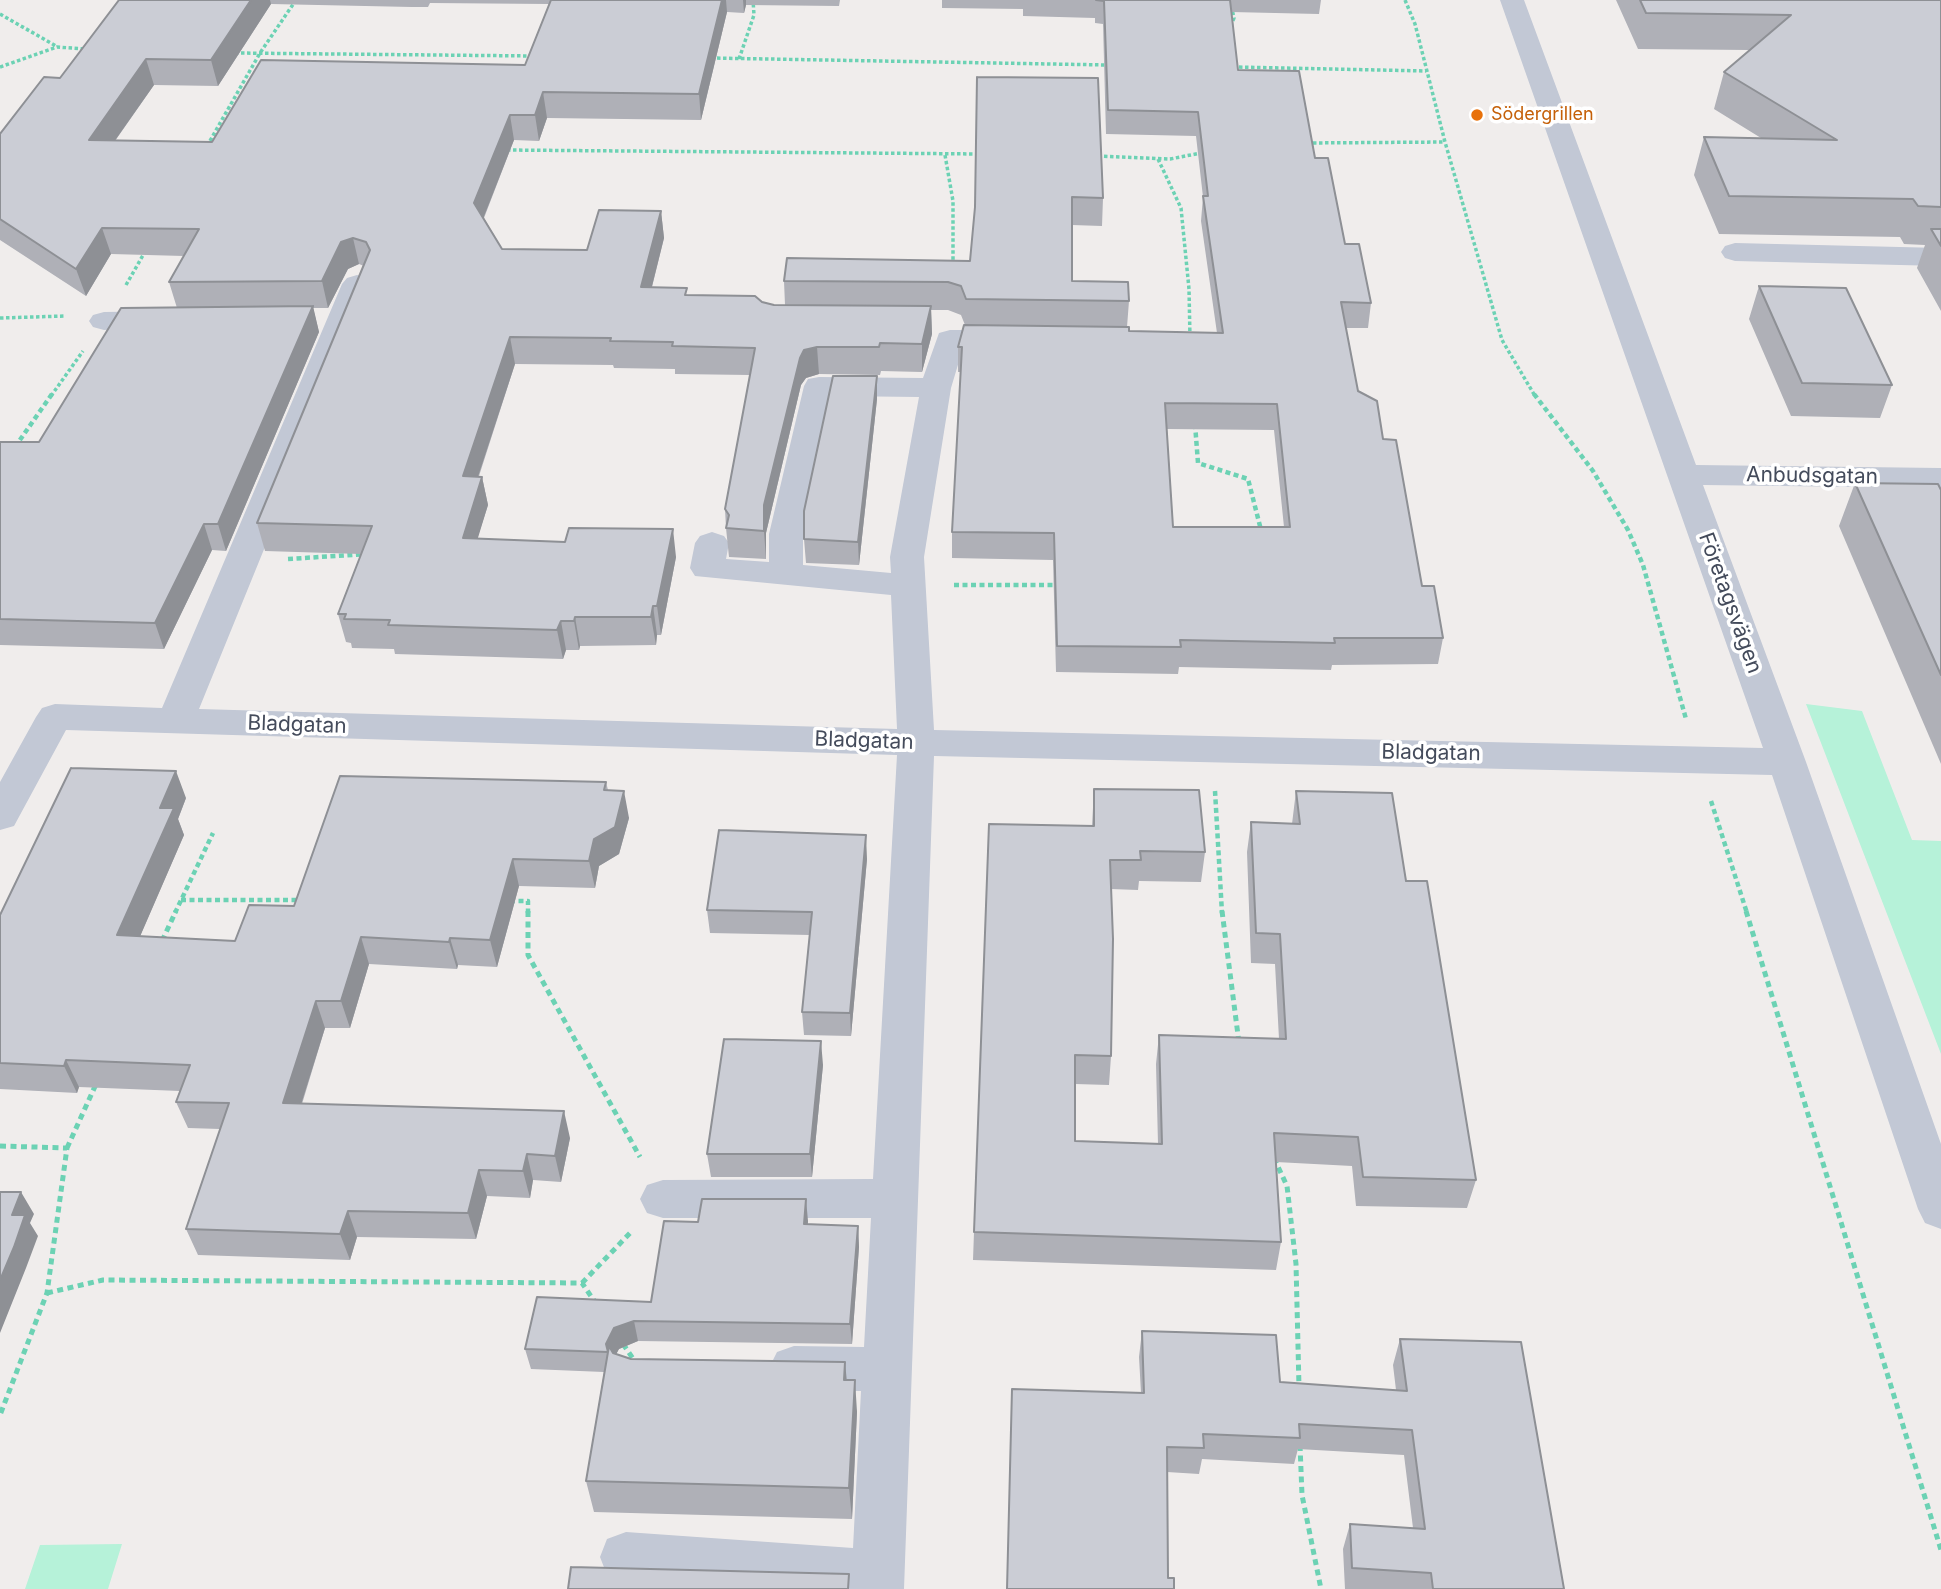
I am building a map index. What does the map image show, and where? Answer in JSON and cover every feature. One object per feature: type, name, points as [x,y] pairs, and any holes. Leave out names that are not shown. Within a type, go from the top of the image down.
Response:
[{"type":"street","name":"Företagsvägen","points":[[1512,0],[1787,762],[1941,1209]]},
{"type":"street","points":[[1735,252],[1941,257]]},
{"type":"street","points":[[175,722],[239,563],[327,320],[360,276]]},
{"type":"street","points":[[106,317],[188,320]]},
{"type":"street","points":[[626,1558],[877,1583],[916,743],[907,557],[944,328],[1043,340]]},
{"type":"street","points":[[786,575],[786,534],[820,386],[936,388]]},
{"type":"street","name":"Anbudsgatan","points":[[1684,475],[1941,478]]},
{"type":"street","points":[[712,543],[707,568],[908,585]]},
{"type":"street","name":"Bladgatan","points":[[0,816],[55,717],[916,743],[1787,762]]},
{"type":"street","points":[[663,1199],[895,1198]]},
{"type":"street","points":[[749,1368],[887,1369]]},
{"type":"path","points":[[205,150],[260,53],[296,0]]},
{"type":"path","points":[[739,59],[754,15],[754,0]]},
{"type":"path","points":[[1230,0],[1234,18],[1230,29]]},
{"type":"path","points":[[0,14],[57,47]]},
{"type":"path","points":[[0,67],[57,47],[90,49]]},
{"type":"path","points":[[234,53],[534,56]]},
{"type":"path","points":[[698,58],[1115,65]]},
{"type":"path","points":[[1226,67],[1426,71]]},
{"type":"path","points":[[211,139],[223,138]]},
{"type":"path","points":[[1307,143],[1445,142]]},
{"type":"path","points":[[497,150],[945,155],[989,153]]},
{"type":"path","points":[[1094,156],[1158,159],[1203,153]]},
{"type":"path","points":[[944,328],[953,265],[953,201],[945,155]]},
{"type":"path","points":[[1158,159],[1181,208],[1189,289],[1190,342]]},
{"type":"path","points":[[8,457],[106,317],[152,241]]},
{"type":"path","points":[[0,318],[106,317]]},
{"type":"path","points":[[1195,424],[1198,463],[1248,479],[1263,540]]},
{"type":"path","points":[[239,563],[368,554]]},
{"type":"path","points":[[908,585],[1061,585]]},
{"type":"path","points":[[1213,750],[1222,910],[1241,1054]]},
{"type":"path","points":[[159,946],[213,833]]},
{"type":"path","points":[[181,900],[306,900]]},
{"type":"path","points":[[47,1293],[103,1280],[582,1283],[663,1199],[528,955],[528,901],[500,901]]},
{"type":"path","points":[[0,1415],[47,1293],[67,1148],[99,1076]]},
{"type":"path","points":[[0,1146],[67,1148]]},
{"type":"path","points":[[1271,1151],[1287,1186],[1296,1264],[1300,1400]]},
{"type":"path","points":[[582,1283],[603,1314]]},
{"type":"path","points":[[617,1335],[638,1366]]},
{"type":"path","points":[[1300,1441],[1302,1495],[1321,1589]]},
{"type":"green space","points":[[1806,704],[1862,711],[1912,840],[1941,841],[1941,1054]]},
{"type":"green space","points":[[122,1544],[108,1589],[25,1589],[40,1545]]},
{"type":"building","points":[[119,0],[251,0],[211,60],[146,59],[89,140],[212,142],[261,60],[525,65],[551,0],[722,0],[699,94],[543,92],[535,115],[510,115],[474,203],[502,249],[587,250],[599,210],[661,211],[641,287],[687,288],[685,295],[755,296],[762,302],[774,305],[931,306],[922,344],[880,343],[879,347],[817,347],[804,350],[764,505],[764,531],[726,528],[729,515],[725,509],[755,348],[672,346],[673,342],[610,341],[611,338],[510,337],[463,476],[482,477],[463,538],[565,542],[569,528],[673,529],[657,606],[653,606],[651,617],[575,617],[574,621],[561,621],[557,630],[388,625],[390,620],[344,619],[346,614],[338,614],[372,526],[257,523],[370,250],[366,242],[353,238],[341,242],[322,281],[169,282],[199,229],[102,228],[76,269],[0,219],[0,134],[44,77],[60,78]]},
{"type":"building","points":[[1096,0],[1230,0],[1238,70],[1299,71],[1315,158],[1328,158],[1345,244],[1359,244],[1371,303],[1341,302],[1358,391],[1377,401],[1383,439],[1396,440],[1422,586],[1434,586],[1443,638],[1334,638],[1335,643],[1180,640],[1181,647],[1057,646],[1054,533],[952,532],[962,347],[958,347],[964,325],[1129,327],[1129,331],[1223,333],[1203,196],[1208,196],[1198,112],[1108,110],[1104,1]],"holes":[[[1165,403],[1277,404],[1290,527],[1173,527]]]},
{"type":"building","points":[[1640,0],[1941,0],[1941,207],[1918,206],[1913,199],[1729,196],[1704,137],[1837,140],[1724,72],[1791,15],[1646,13]]},
{"type":"building","points":[[977,77],[1098,78],[1103,198],[1072,197],[1072,281],[1128,282],[1129,301],[966,299],[961,286],[948,282],[784,281],[787,258],[970,261],[975,207]]},
{"type":"building","points":[[1931,229],[1941,229],[1941,246]]},
{"type":"building","points":[[1759,286],[1846,288],[1892,385],[1802,383]]},
{"type":"building","points":[[313,306],[218,524],[204,524],[155,623],[0,619],[0,442],[39,442],[121,308]]},
{"type":"building","points":[[833,376],[877,376],[858,542],[804,539],[804,511]]},
{"type":"building","points":[[1855,483],[1938,484],[1941,490],[1941,675]]},
{"type":"building","points":[[71,768],[176,771],[160,808],[174,808],[117,935],[235,941],[249,905],[294,906],[340,776],[606,782],[604,790],[624,791],[615,827],[594,839],[589,861],[513,859],[490,940],[450,938],[449,942],[361,937],[341,1001],[316,1001],[283,1103],[564,1111],[555,1156],[527,1154],[523,1171],[479,1170],[468,1213],[348,1211],[340,1234],[186,1229],[229,1103],[176,1102],[190,1065],[66,1060],[64,1066],[0,1063],[0,915]]},
{"type":"building","points":[[1094,789],[1199,790],[1205,852],[1140,851],[1141,860],[1110,860],[1113,939],[1111,1056],[1075,1055],[1075,1141],[1162,1144],[1159,1035],[1286,1039],[1280,934],[1256,933],[1251,822],[1300,824],[1296,791],[1392,793],[1406,881],[1427,881],[1476,1180],[1363,1177],[1358,1137],[1274,1133],[1281,1242],[974,1232],[989,824],[1094,826]]},
{"type":"building","points":[[719,830],[866,835],[850,1013],[802,1012],[812,912],[707,910]]},
{"type":"building","points":[[724,1039],[821,1041],[810,1154],[707,1154]]},
{"type":"building","points":[[0,1192],[21,1192],[12,1215],[25,1215],[0,1280]]},
{"type":"building","points":[[702,1199],[806,1199],[804,1224],[858,1226],[850,1324],[634,1321],[614,1328],[606,1344],[608,1352],[525,1349],[537,1297],[651,1302],[664,1221],[698,1222]]},
{"type":"building","points":[[1142,1331],[1276,1335],[1280,1382],[1407,1391],[1400,1339],[1521,1342],[1564,1589],[1433,1589],[1431,1573],[1352,1568],[1350,1524],[1425,1529],[1412,1430],[1299,1424],[1300,1438],[1203,1434],[1204,1448],[1167,1447],[1168,1578],[1174,1578],[1174,1589],[1007,1589],[1012,1389],[1144,1393]]},
{"type":"building","points":[[609,1346],[613,1353],[631,1359],[845,1362],[844,1380],[855,1380],[849,1488],[586,1481]]},
{"type":"building","points":[[571,1567],[849,1574],[848,1589],[568,1589]]},
{"type":"place","name":"Södergrillen","points":[[1477,115]]}]
